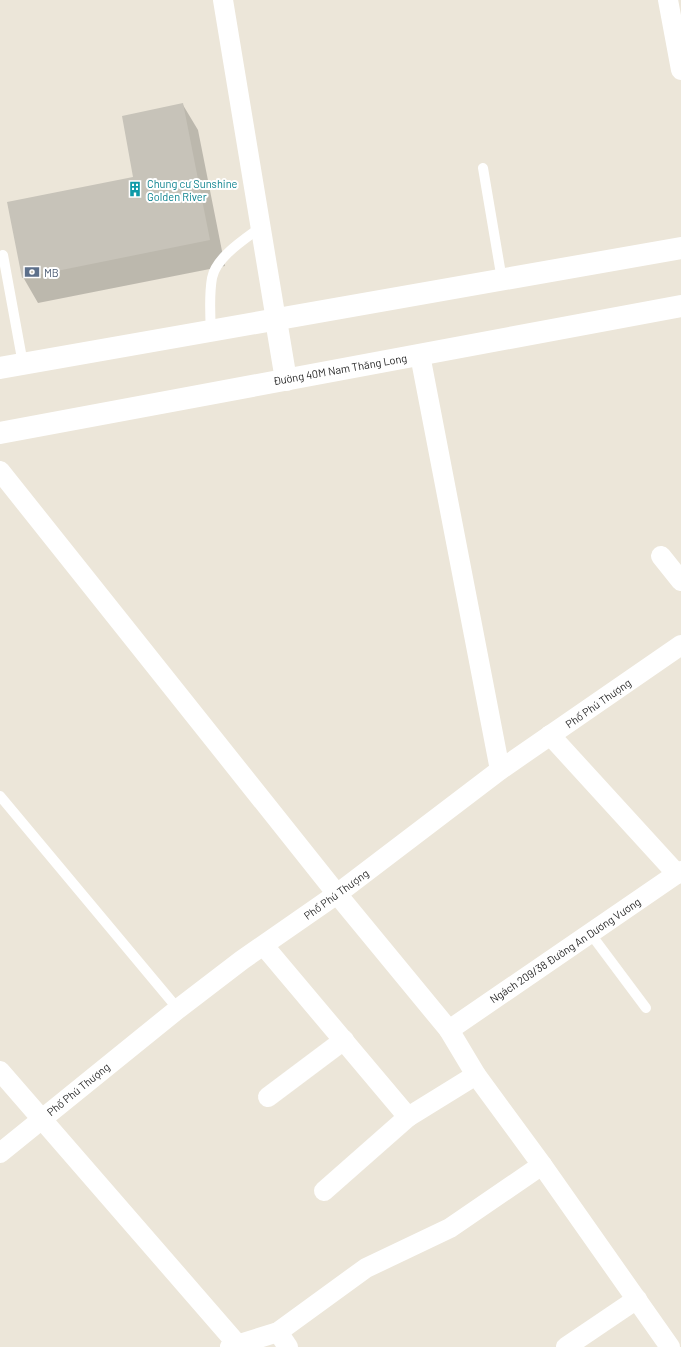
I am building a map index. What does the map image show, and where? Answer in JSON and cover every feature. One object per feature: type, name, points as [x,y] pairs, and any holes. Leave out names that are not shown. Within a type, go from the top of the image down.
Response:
[{"type":"street","points":[[223,0],[286,380]]},
{"type":"street","points":[[668,0],[681,70]]},
{"type":"street","points":[[0,368],[681,248]]},
{"type":"street","name":"Đường 40M Nam Thăng Long","points":[[0,433],[681,306]]},
{"type":"street","points":[[420,355],[500,770]]},
{"type":"street","points":[[0,471],[337,894],[449,1030],[476,1075],[542,1165],[670,1347]]},
{"type":"street","points":[[661,556],[681,581]]},
{"type":"street","name":"Phố Phú Thượng","points":[[0,1153],[178,1009],[337,894],[500,770],[681,646]]},
{"type":"street","points":[[550,736],[679,872]]},
{"type":"street","name":"Ngách 209/38 Đường An Dương Vương","points":[[449,1030],[679,872]]},
{"type":"street","points":[[264,946],[408,1117]]},
{"type":"street","points":[[268,1097],[344,1040]]},
{"type":"street","points":[[0,1071],[42,1118],[234,1346],[283,1340],[366,1268],[450,1228],[542,1165]]},
{"type":"street","points":[[324,1191],[408,1117],[476,1075]]},
{"type":"street","points":[[566,1347],[637,1299]]},
{"type":"lane","points":[[483,168],[502,280]]},
{"type":"lane","points":[[211,331],[212,276],[225,255],[261,227]]},
{"type":"lane","points":[[4,255],[23,364]]},
{"type":"lane","points":[[0,796],[178,1009]]},
{"type":"lane","points":[[590,933],[646,1008]]},
{"type":"building","name":"Chung cư Sunshine Golden River","points":[[183,103],[210,240],[22,278],[7,202],[133,177],[122,116]]},
{"type":"place","name":"Chung cư Sunshine Golden River","points":[[135,189]]},
{"type":"place","name":"MB","points":[[32,272]]}]
